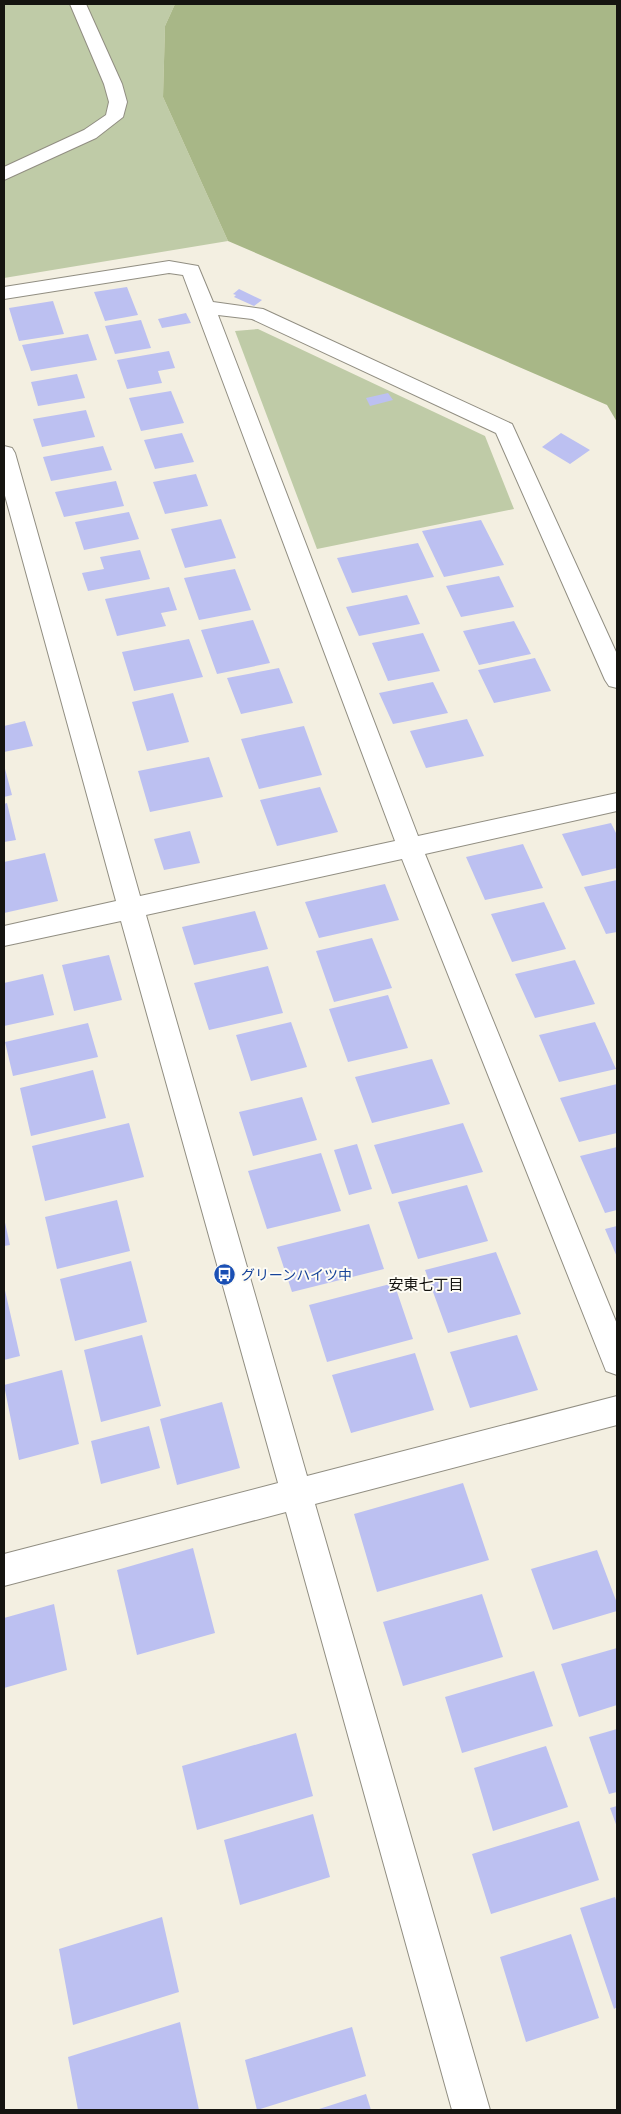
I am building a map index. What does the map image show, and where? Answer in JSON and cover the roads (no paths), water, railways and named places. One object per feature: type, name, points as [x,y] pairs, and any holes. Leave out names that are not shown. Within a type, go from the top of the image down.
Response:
[{"type":"street","points":[[4,174],[90,134],[114,118],[118,102],[113,84],[78,4]]},
{"type":"street","points":[[4,293],[170,267],[191,270],[410,846],[617,1361]]},
{"type":"street","points":[[205,307],[256,314],[505,429],[617,680]]},
{"type":"street","points":[[4,453],[129,909],[298,1494],[471,2110]]},
{"type":"street","points":[[4,936],[617,802]]},
{"type":"street","points":[[4,1570],[617,1410]]},
{"type":"place","name":"グリーンハイツ中","points":[[225,1275]]},
{"type":"district","name":"安東七丁目","points":[[426,1284]]}]
